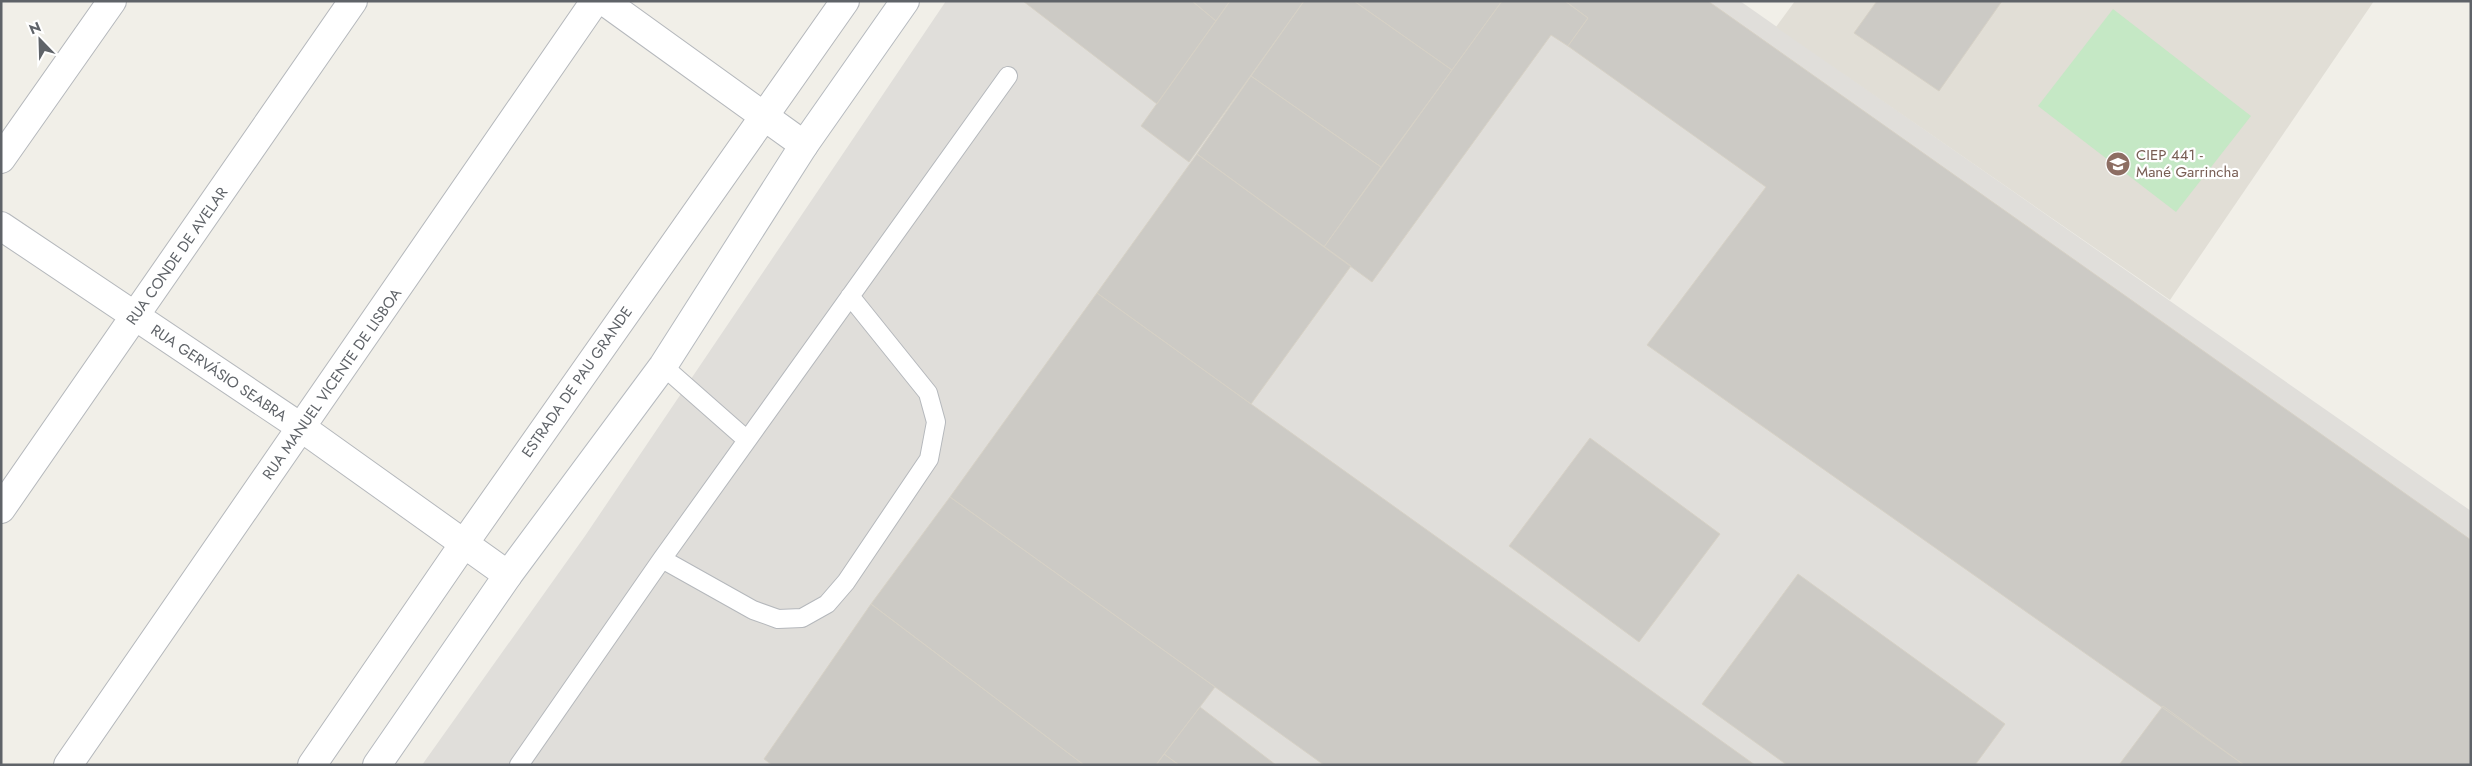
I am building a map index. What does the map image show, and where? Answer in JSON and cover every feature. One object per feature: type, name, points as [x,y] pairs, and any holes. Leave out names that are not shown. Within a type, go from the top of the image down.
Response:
[{"type":"street","points":[[1,160],[112,1]]},
{"type":"street","name":"RUA CONDE DE AVELAR","points":[[1,510],[353,1]]},
{"type":"street","name":"RUA MANUEL VICENTE DE LISBOA","points":[[68,765],[595,1]]},
{"type":"street","points":[[604,1],[764,115],[804,146]]},
{"type":"street","name":"ESTRADA DE PAU GRANDE","points":[[312,765],[463,545],[845,1]]},
{"type":"street","points":[[377,765],[508,575],[663,366],[804,146],[905,1]]},
{"type":"street","name":"RUA GERVÁSIO SEABRA","points":[[1,226],[135,318],[302,428],[463,545],[508,575]]},
{"type":"lane","points":[[519,765],[662,559],[1008,76]]},
{"type":"lane","points":[[662,559],[753,610],[778,620],[802,618],[828,604],[846,582],[929,460],[936,422],[928,393],[850,296]]},
{"type":"lane","points":[[663,366],[747,440]]},
{"type":"shaded area","points":[[946,1],[1740,1],[2471,511],[2471,765],[422,765],[585,536]]},
{"type":"shaded area","name":"CIEP 441 - Mané Garrincha","points":[[1795,1],[2374,1],[2170,300],[1776,27]]},
{"type":"green space","points":[[2113,9],[2251,116],[2176,212],[2038,106]]},
{"type":"building","points":[[1023,1],[1192,1],[1216,21],[1157,104]]},
{"type":"building","points":[[1192,1],[1230,1],[1216,21]]},
{"type":"building","points":[[1230,1],[1304,1],[1189,162],[1141,126]]},
{"type":"building","points":[[1304,1],[1354,1],[1452,70],[1381,167],[1251,76]]},
{"type":"building","points":[[1354,1],[1502,1],[1452,70]]},
{"type":"building","points":[[1502,1],[1565,1],[1588,18],[1568,46],[1551,35],[1372,282],[1324,247]]},
{"type":"building","points":[[1565,1],[1708,1],[2471,540],[2471,765],[2244,765],[1647,345],[1766,187],[1568,46],[1588,18]]},
{"type":"building","points":[[1877,1],[2002,1],[1939,91],[1854,33]]},
{"type":"building","points":[[1251,76],[1381,167],[1324,247],[1197,154]]},
{"type":"building","points":[[1197,154],[1351,266],[1251,404],[1097,293]]},
{"type":"building","points":[[1097,293],[1755,765],[1324,765],[950,497]]},
{"type":"building","points":[[1590,438],[1720,534],[1639,642],[1509,546]]},
{"type":"building","points":[[950,497],[1215,687],[1156,765],[1084,765],[871,604]]},
{"type":"building","points":[[1798,574],[2005,724],[1975,765],[1787,765],[1702,704]]},
{"type":"building","points":[[871,604],[1084,765],[772,765],[764,759]]},
{"type":"building","points":[[2163,706],[2244,765],[2119,765]]},
{"type":"building","points":[[1200,707],[1276,765],[1179,765],[1164,754]]},
{"type":"building","points":[[1164,754],[1179,765],[1156,765]]},
{"type":"place","name":"CIEP 441 - Mané Garrincha","points":[[2118,164]]}]
